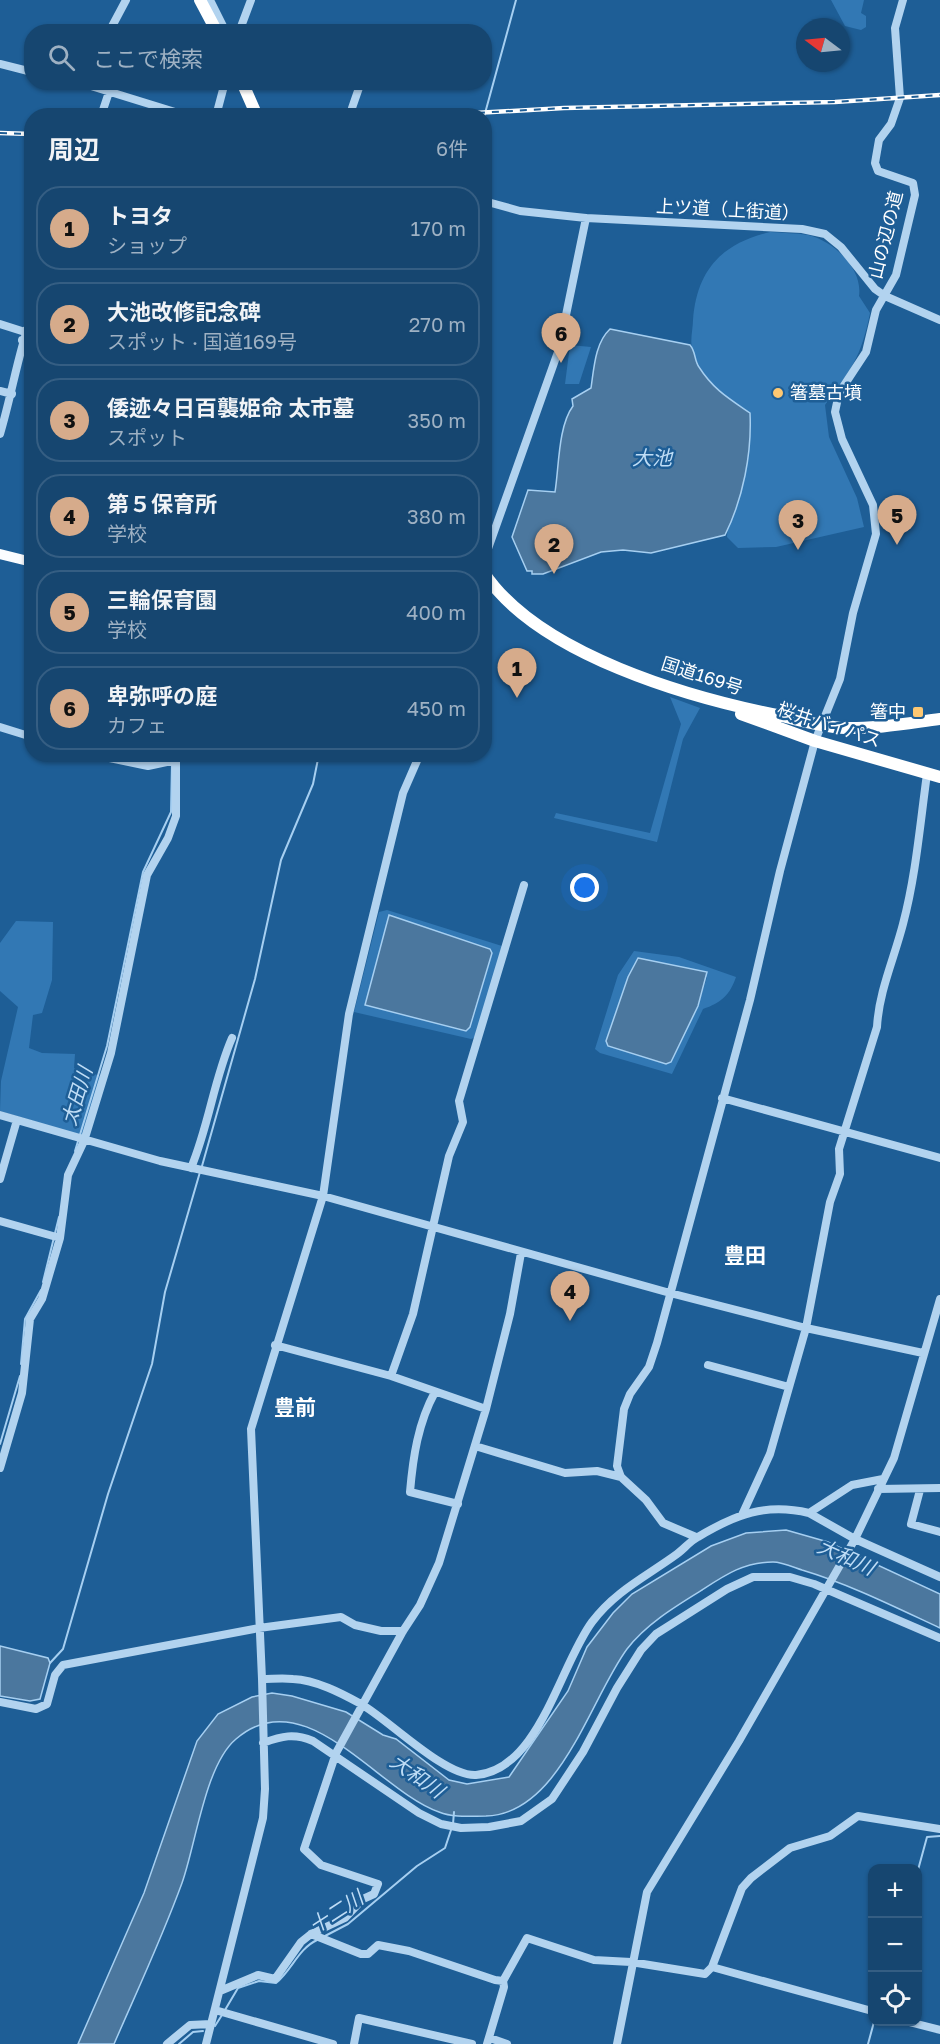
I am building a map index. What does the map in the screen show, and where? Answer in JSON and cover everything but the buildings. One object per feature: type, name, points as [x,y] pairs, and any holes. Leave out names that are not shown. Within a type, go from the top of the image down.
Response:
[{"type":"highway","points":[[200,0],[213,24]]},
{"type":"highway","points":[[246,90],[253,108]]},
{"type":"highway","name":"国道169号","points":[[492,582],[522,615],[556,638],[624,669],[710,702],[821,726],[873,727],[940,719]]},
{"type":"highway","name":"桜井バイパス","points":[[710,702],[815,741],[940,777]]},
{"type":"main road","points":[[0,554],[24,560]]},
{"type":"street","points":[[113,24],[126,0]]},
{"type":"street","points":[[210,0],[222,24]]},
{"type":"street","points":[[242,24],[251,0]]},
{"type":"street","name":"山の辺の道","points":[[885,296],[896,275],[916,189],[910,180],[878,171],[875,163],[879,140],[899,107],[895,28],[903,0]]},
{"type":"street","points":[[0,64],[24,70]]},
{"type":"street","points":[[105,90],[162,108]]},
{"type":"street","points":[[218,108],[223,90]]},
{"type":"street","points":[[352,108],[358,90]]},
{"type":"street","points":[[104,108],[109,92]]},
{"type":"street","name":"上ツ道（上街道）","points":[[492,203],[520,211],[586,218],[802,230],[825,234],[841,247],[866,280],[885,296],[940,320]]},
{"type":"street","points":[[492,533],[559,349],[586,218]]},
{"type":"street","points":[[696,1537],[668,1527],[646,1500],[621,1477],[617,1466],[624,1409],[630,1394],[649,1367],[750,1000],[780,871],[815,741],[840,679],[853,613],[877,527],[873,505],[842,439],[835,412],[839,393],[866,352],[873,319],[885,296]]},
{"type":"street","points":[[0,324],[24,337]]},
{"type":"street","points":[[0,434],[24,346]]},
{"type":"street","points":[[0,391],[12,394]]},
{"type":"street","points":[[0,727],[24,734]]},
{"type":"street","points":[[129,762],[148,766],[161,762]]},
{"type":"street","points":[[0,1468],[22,1393],[30,1318],[42,1299],[60,1239],[68,1175],[84,1141],[111,1053],[147,875],[168,838],[176,816],[177,762]]},
{"type":"street","points":[[206,2044],[262,1818],[262,1682],[250,1429],[323,1196],[349,1014],[403,793],[417,762]]},
{"type":"street","points":[[742,1515],[770,1454],[806,1328],[828,1212],[840,1174],[839,1149],[877,1027],[878,1006],[903,924],[917,853],[927,774]]},
{"type":"street","points":[[391,1376],[413,1314],[449,1156],[463,1122],[459,1101],[524,885]]},
{"type":"street","points":[[192,1168],[205,1134],[224,1056],[232,1038]]},
{"type":"street","points":[[722,1098],[940,1158]]},
{"type":"street","points":[[0,1115],[84,1141],[192,1168],[323,1196],[670,1293],[806,1328],[923,1353]]},
{"type":"street","points":[[0,1179],[17,1120]]},
{"type":"street","points":[[0,1221],[60,1239]]},
{"type":"street","points":[[220,1991],[258,1975],[275,1979],[302,1942],[311,1934],[345,1918],[363,1899],[374,1894],[378,1884],[321,1864],[304,1849],[335,1755],[403,1631],[420,1605],[439,1563],[486,1409],[510,1314],[521,1253]]},
{"type":"street","points":[[617,2044],[629,1985],[631,1962],[647,1892],[828,1588],[853,1541],[894,1458],[940,1299]]},
{"type":"street","points":[[275,1345],[391,1376],[486,1409]]},
{"type":"street","points":[[708,1365],[789,1387]]},
{"type":"street","points":[[435,1392],[424,1412],[412,1460],[410,1492],[458,1504]]},
{"type":"street","points":[[475,1446],[565,1473],[597,1472],[621,1477]]},
{"type":"street","points":[[809,1513],[852,1485],[883,1479]]},
{"type":"street","points":[[878,1489],[940,1488]]},
{"type":"street","points":[[920,1490],[911,1524],[940,1532]]},
{"type":"street","points":[[262,1682],[295,1679],[325,1686],[363,1707],[453,1769],[476,1775],[515,1758],[553,1699],[590,1624],[609,1601],[676,1555],[696,1537],[742,1515],[784,1508],[809,1513],[853,1541],[940,1577]]},
{"type":"street","points":[[263,1740],[285,1735],[301,1736],[335,1755],[419,1813],[441,1824],[461,1828],[521,1821],[552,1799],[583,1752],[616,1688],[641,1650],[656,1634],[727,1589],[753,1576],[790,1577],[828,1588],[940,1638]]},
{"type":"street","points":[[0,1702],[36,1709],[47,1704],[55,1675],[63,1665],[259,1628],[341,1617],[355,1625],[381,1631],[403,1631]]},
{"type":"street","points":[[507,2044],[489,2041],[504,1987],[503,1981],[527,1938],[594,1960],[631,1962],[705,1974],[712,1967],[742,1888],[758,1872],[790,1848],[831,1836],[858,1816],[940,1829]]},
{"type":"street","points":[[311,1934],[361,1954],[368,1954],[378,1945],[401,1949],[503,1981]]},
{"type":"street","points":[[712,1967],[868,2010]]},
{"type":"street","points":[[215,2010],[333,2044]]},
{"type":"street","points":[[354,2044],[359,2018],[472,2044]]},
{"type":"street","points":[[167,2044],[190,2025],[211,2024]]},
{"type":"street","points":[[922,2025],[940,2030]]},
{"type":"shaded area","points":[[831,0],[864,0],[861,13],[866,16],[866,27],[861,30],[850,27],[850,18],[841,18]]},
{"type":"shaded area","name":"箸墓古墳","points":[[770,232],[808,235],[828,243],[837,250],[851,266],[859,286],[859,296],[870,313],[859,352],[842,382],[825,405],[829,437],[857,498],[864,527],[776,547],[738,548],[727,537],[729,513],[750,424],[716,389],[701,369],[692,348],[691,338],[695,302],[706,273],[725,252],[753,237]]},
{"type":"shaded area","points":[[570,345],[591,347],[579,384],[565,384]]},
{"type":"shaded area","points":[[670,697],[700,708],[683,739],[657,842],[554,818],[556,813],[650,833],[681,724]]},
{"type":"shaded area","points":[[387,910],[502,946],[476,1037],[471,1039],[354,1012],[379,912]],"holes":[[[389,915],[490,949],[492,953],[471,1027],[466,1031],[365,1005]]]},
{"type":"shaded area","points":[[16,921],[53,922],[52,980],[42,1013],[33,1015],[29,1048],[42,1053],[75,1054],[74,1068],[101,1076],[83,1136],[0,1111],[1,1081],[18,1007],[0,991],[0,943]]},
{"type":"shaded area","points":[[634,951],[679,957],[736,977],[724,998],[703,1009],[672,1074],[600,1053],[595,1049],[618,975]],"holes":[[[638,959],[707,977],[698,1006],[671,1062],[606,1040],[628,977]]]},
{"type":"water","name":"大池","points":[[610,329],[690,345],[704,375],[728,398],[750,413],[748,460],[737,506],[725,535],[651,553],[623,550],[601,552],[543,574],[532,574],[532,571],[527,571],[512,537],[528,490],[555,492],[564,424],[573,406],[572,399],[591,388],[598,349]]},
{"type":"water","points":[[389,915],[490,949],[492,953],[470,1027],[466,1031],[365,1005]]},
{"type":"water","points":[[638,958],[707,972],[698,1006],[671,1062],[666,1064],[608,1046],[606,1041],[628,977]]},
{"type":"water","name":"大和川","points":[[786,1530],[828,1542],[940,1594],[940,1628],[854,1589],[784,1564],[773,1562],[753,1564],[735,1570],[672,1609],[643,1631],[613,1670],[586,1723],[553,1775],[534,1796],[512,1810],[486,1816],[462,1816],[439,1812],[416,1800],[340,1745],[314,1730],[288,1722],[262,1724],[236,1739],[225,1751],[216,1767],[182,1883],[114,2044],[78,2044],[144,1893],[197,1741],[218,1714],[252,1697],[272,1693],[292,1696],[346,1712],[383,1735],[396,1739],[449,1780],[467,1784],[509,1777],[568,1691],[587,1647],[613,1613],[632,1594],[711,1546],[746,1533]]},
{"type":"water","points":[[0,1646],[48,1658],[50,1663],[40,1699],[30,1701],[0,1696]]},
{"type":"waterway","points":[[492,88],[516,0]]},
{"type":"waterway","points":[[486,108],[491,90]]},
{"type":"waterway","points":[[202,1166],[255,979],[281,860],[313,784],[317,762]]},
{"type":"waterway","name":"太田川","points":[[75,1151],[107,1046],[143,872],[171,812],[172,763]]},
{"type":"waterway","points":[[50,1663],[63,1649],[108,1494],[152,1364],[165,1292],[200,1172]]},
{"type":"waterway","name":"太田川","points":[[43,1282],[59,1217]]},
{"type":"waterway","name":"太田川","points":[[21,1364],[25,1319],[41,1290]]},
{"type":"waterway","name":"太田川","points":[[0,1444],[20,1376]]},
{"type":"waterway","name":"十二川","points":[[453,1824],[454,1812]]},
{"type":"waterway","name":"十二川","points":[[325,1936],[348,1924],[417,1866],[445,1848],[451,1830]]},
{"type":"waterway","points":[[920,1864],[927,1837],[940,1836]]},
{"type":"waterway","name":"十二川","points":[[225,2010],[238,1988],[259,1981],[276,1983],[300,1954],[317,1940]]},
{"type":"waterway","name":"十二川","points":[[215,2026],[222,2015]]},
{"type":"waterway","points":[[868,2044],[873,2026]]},
{"type":"waterway","name":"十二川","points":[[179,2044],[193,2032],[203,2031]]},
{"type":"railway","points":[[492,112],[564,108],[835,102],[940,95]]},
{"type":"railway","points":[[0,133],[24,134]]},
{"type":"place","name":"卑弥呼の庭","points":[[561,363]]},
{"type":"place","name":"箸墓古墳","points":[[778,393]]},
{"type":"place","name":"三輪保育園","points":[[897,545]]},
{"type":"place","name":"倭迹々日百襲姫命 太市墓","points":[[798,550]]},
{"type":"place","name":"大池改修記念碑","points":[[554,574]]},
{"type":"place","name":"トヨタ","points":[[517,698]]},
{"type":"place","name":"箸中","points":[[918,712]]},
{"type":"place","name":"第５保育所","points":[[570,1321]]},
{"type":"district","name":"豊田","points":[[745,1256]]},
{"type":"district","name":"豊前","points":[[295,1408]]}]
